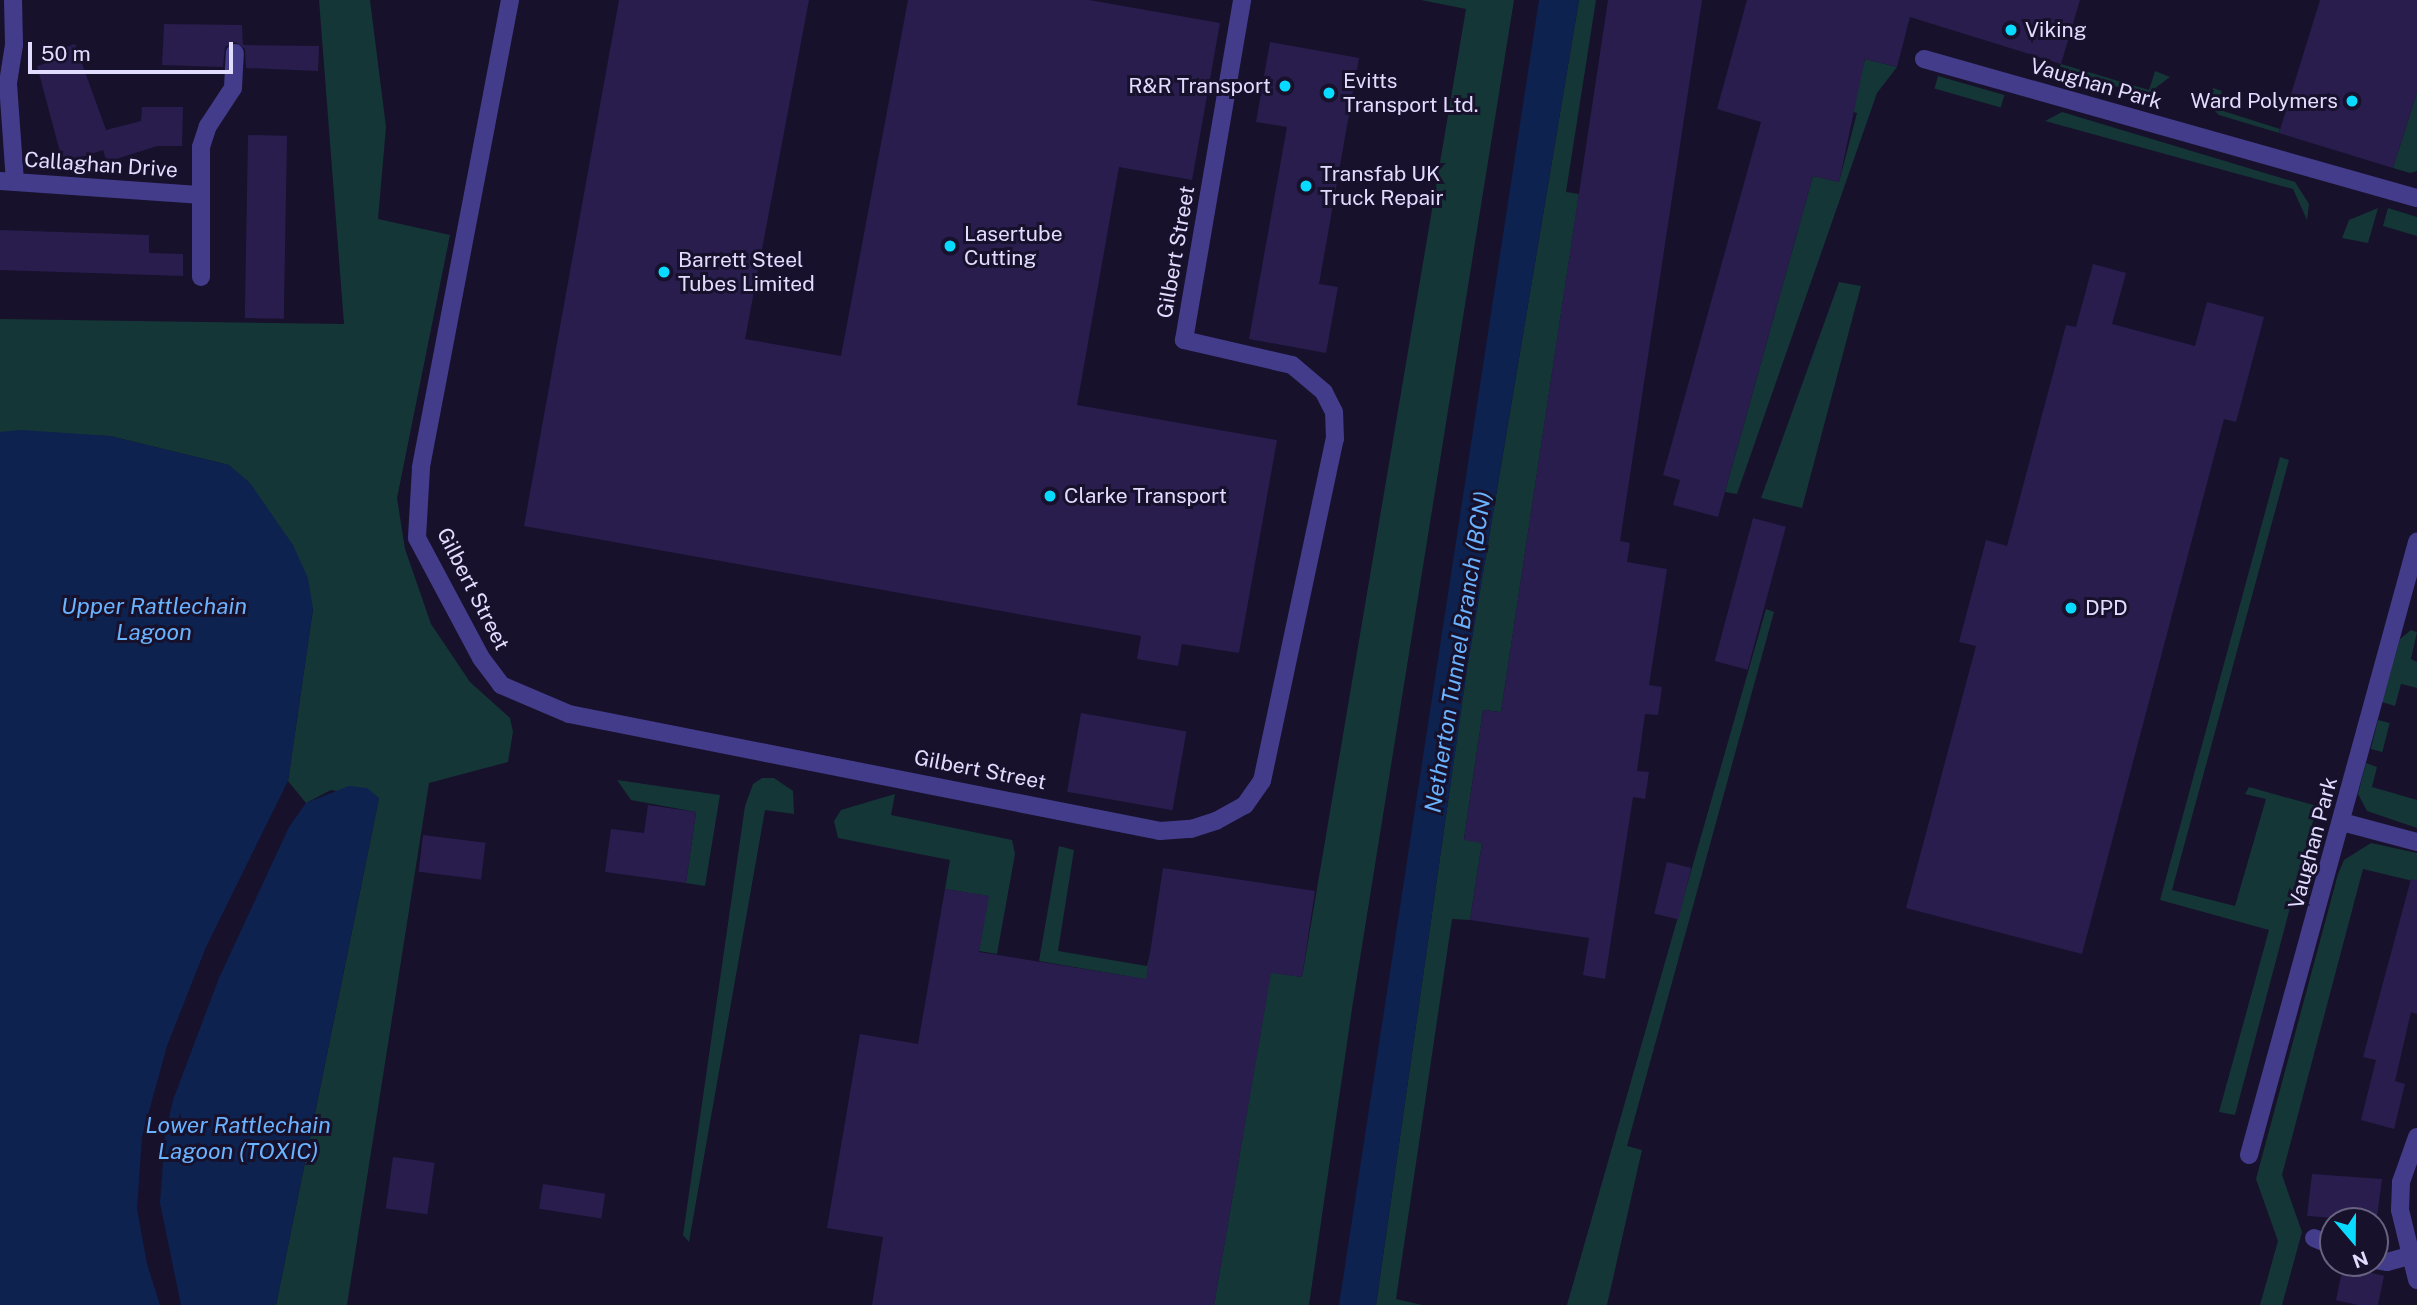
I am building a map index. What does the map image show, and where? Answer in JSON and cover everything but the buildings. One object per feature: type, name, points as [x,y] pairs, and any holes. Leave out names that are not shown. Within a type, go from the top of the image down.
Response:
[{"type":"street","points":[[7,182],[8,85],[14,45],[13,0]]},
{"type":"street","name":"Gilbert Street","points":[[510,0],[421,468],[417,538],[481,658],[501,685],[569,714],[1160,831],[1191,829],[1216,821],[1245,805],[1262,781],[1335,439],[1334,412],[1324,392],[1292,365],[1184,340],[1242,0]]},
{"type":"street","name":"Callaghan Drive","points":[[201,277],[201,147],[208,126],[233,88],[235,53]]},
{"type":"street","name":"Vaughan Park","points":[[1924,59],[2417,198]]},
{"type":"street","name":"Callaghan Drive","points":[[7,182],[199,195]]},
{"type":"street","name":"Vaughan Park","points":[[2249,1155],[2343,822],[2417,542]]},
{"type":"street","points":[[2343,822],[2417,842]]},
{"type":"street","points":[[2417,1138],[2401,1182],[2400,1210],[2409,1256],[2417,1280]]},
{"type":"street","points":[[2314,1238],[2319,1240]]},
{"type":"street","points":[[2389,1261],[2409,1256]]},
{"type":"green space","points":[[319,0],[370,0],[386,127],[378,219],[450,235],[397,498],[405,549],[431,624],[470,682],[510,718],[513,732],[508,762],[429,783],[347,1305],[276,1305],[379,798],[331,790],[306,803],[288,781],[313,609],[293,545],[229,465],[110,436],[0,432],[0,319],[344,324]]},
{"type":"green space","points":[[1421,0],[1514,0],[1353,1002],[1309,1305],[1214,1305],[1266,1000],[1039,961],[1059,846],[1074,850],[1058,951],[1147,966],[1150,954],[1302,977],[1466,9]]},
{"type":"green space","points":[[1579,0],[1596,0],[1566,192],[1579,194],[1501,712],[1483,710],[1464,839],[1482,843],[1470,920],[1452,919],[1396,1299],[1422,1305],[1376,1305],[1467,669]]},
{"type":"green space","points":[[1865,59],[1897,67],[1877,93],[1737,494],[1725,492],[1813,176],[1839,182],[1857,113],[1832,106],[1858,87]]},
{"type":"green space","points":[[2061,64],[2149,90],[2155,71],[2170,77],[2150,92],[2141,94],[2059,69]]},
{"type":"green space","points":[[1938,76],[2004,95],[2001,108],[1934,88]]},
{"type":"green space","points":[[2213,88],[2222,91],[2217,109],[2280,129],[2279,133],[2219,115],[2213,109]]},
{"type":"green space","points":[[2417,92],[2417,171],[2410,173],[2393,168]]},
{"type":"green space","points":[[2062,112],[2295,182],[2309,204],[2307,220],[2293,189],[2045,121]]},
{"type":"green space","points":[[2378,208],[2368,243],[2342,238],[2349,220]]},
{"type":"green space","points":[[2388,208],[2417,217],[2417,236],[2383,226]]},
{"type":"green space","points":[[1839,282],[1861,286],[1802,508],[1761,498]]},
{"type":"green space","points":[[2280,457],[2289,460],[2172,890],[2235,906],[2266,799],[2245,794],[2249,787],[2317,806],[2235,1115],[2219,1112],[2269,930],[2160,900]]},
{"type":"green space","points":[[1766,609],[1774,612],[1627,1146],[1642,1150],[1607,1305],[1567,1305]]},
{"type":"green space","points":[[2411,630],[2417,632],[2411,659],[2417,662],[2417,688],[2401,684],[2395,706],[2382,702],[2400,639]]},
{"type":"green space","points":[[2378,720],[2390,723],[2382,752],[2371,749]]},
{"type":"green space","points":[[2366,763],[2377,767],[2372,787],[2417,800],[2417,828],[2367,811],[2358,794]]},
{"type":"green space","points":[[762,778],[774,778],[793,791],[794,814],[765,810],[689,1242],[683,1235],[745,806],[753,784]]},
{"type":"green space","points":[[617,780],[720,795],[705,886],[686,883],[696,812],[631,800]]},
{"type":"green space","points":[[895,794],[891,815],[1012,840],[1015,854],[997,954],[979,951],[988,896],[945,889],[950,860],[838,838],[834,821],[841,810]]},
{"type":"green space","points":[[2371,843],[2417,853],[2417,882],[2363,869],[2282,1175],[2302,1232],[2282,1305],[2260,1305],[2278,1241],[2256,1179],[2338,874],[2344,860]]},
{"type":"water","name":"Netherton Tunnel Branch (BCN)","points":[[1539,0],[1579,0],[1467,669],[1376,1305],[1339,1305]]},
{"type":"water","name":"Upper Rattlechain Lagoon","points":[[21,430],[110,436],[229,465],[250,483],[293,545],[308,578],[313,609],[288,781],[206,947],[167,1046],[142,1137],[137,1209],[147,1264],[160,1305],[0,1305],[0,432]]},
{"type":"water","name":"Lower Rattlechain Lagoon (TOXIC)","points":[[349,786],[367,788],[379,798],[276,1305],[181,1305],[160,1203],[165,1135],[173,1100],[219,978],[289,827],[306,803]]},
{"type":"place","name":"Viking","points":[[2011,30]]},
{"type":"place","name":"R&R Transport","points":[[1285,86]]},
{"type":"place","name":"Evitts Transport Ltd.","points":[[1329,93]]},
{"type":"place","name":"Ward Polymers","points":[[2352,101]]},
{"type":"place","name":"Transfab UK Truck Repair","points":[[1306,186]]},
{"type":"place","name":"Lasertube Cutting","points":[[950,246]]},
{"type":"place","name":"Barrett Steel Tubes Limited","points":[[664,272]]},
{"type":"place","name":"Clarke Transport","points":[[1050,496]]},
{"type":"place","name":"DPD","points":[[2071,608]]}]
